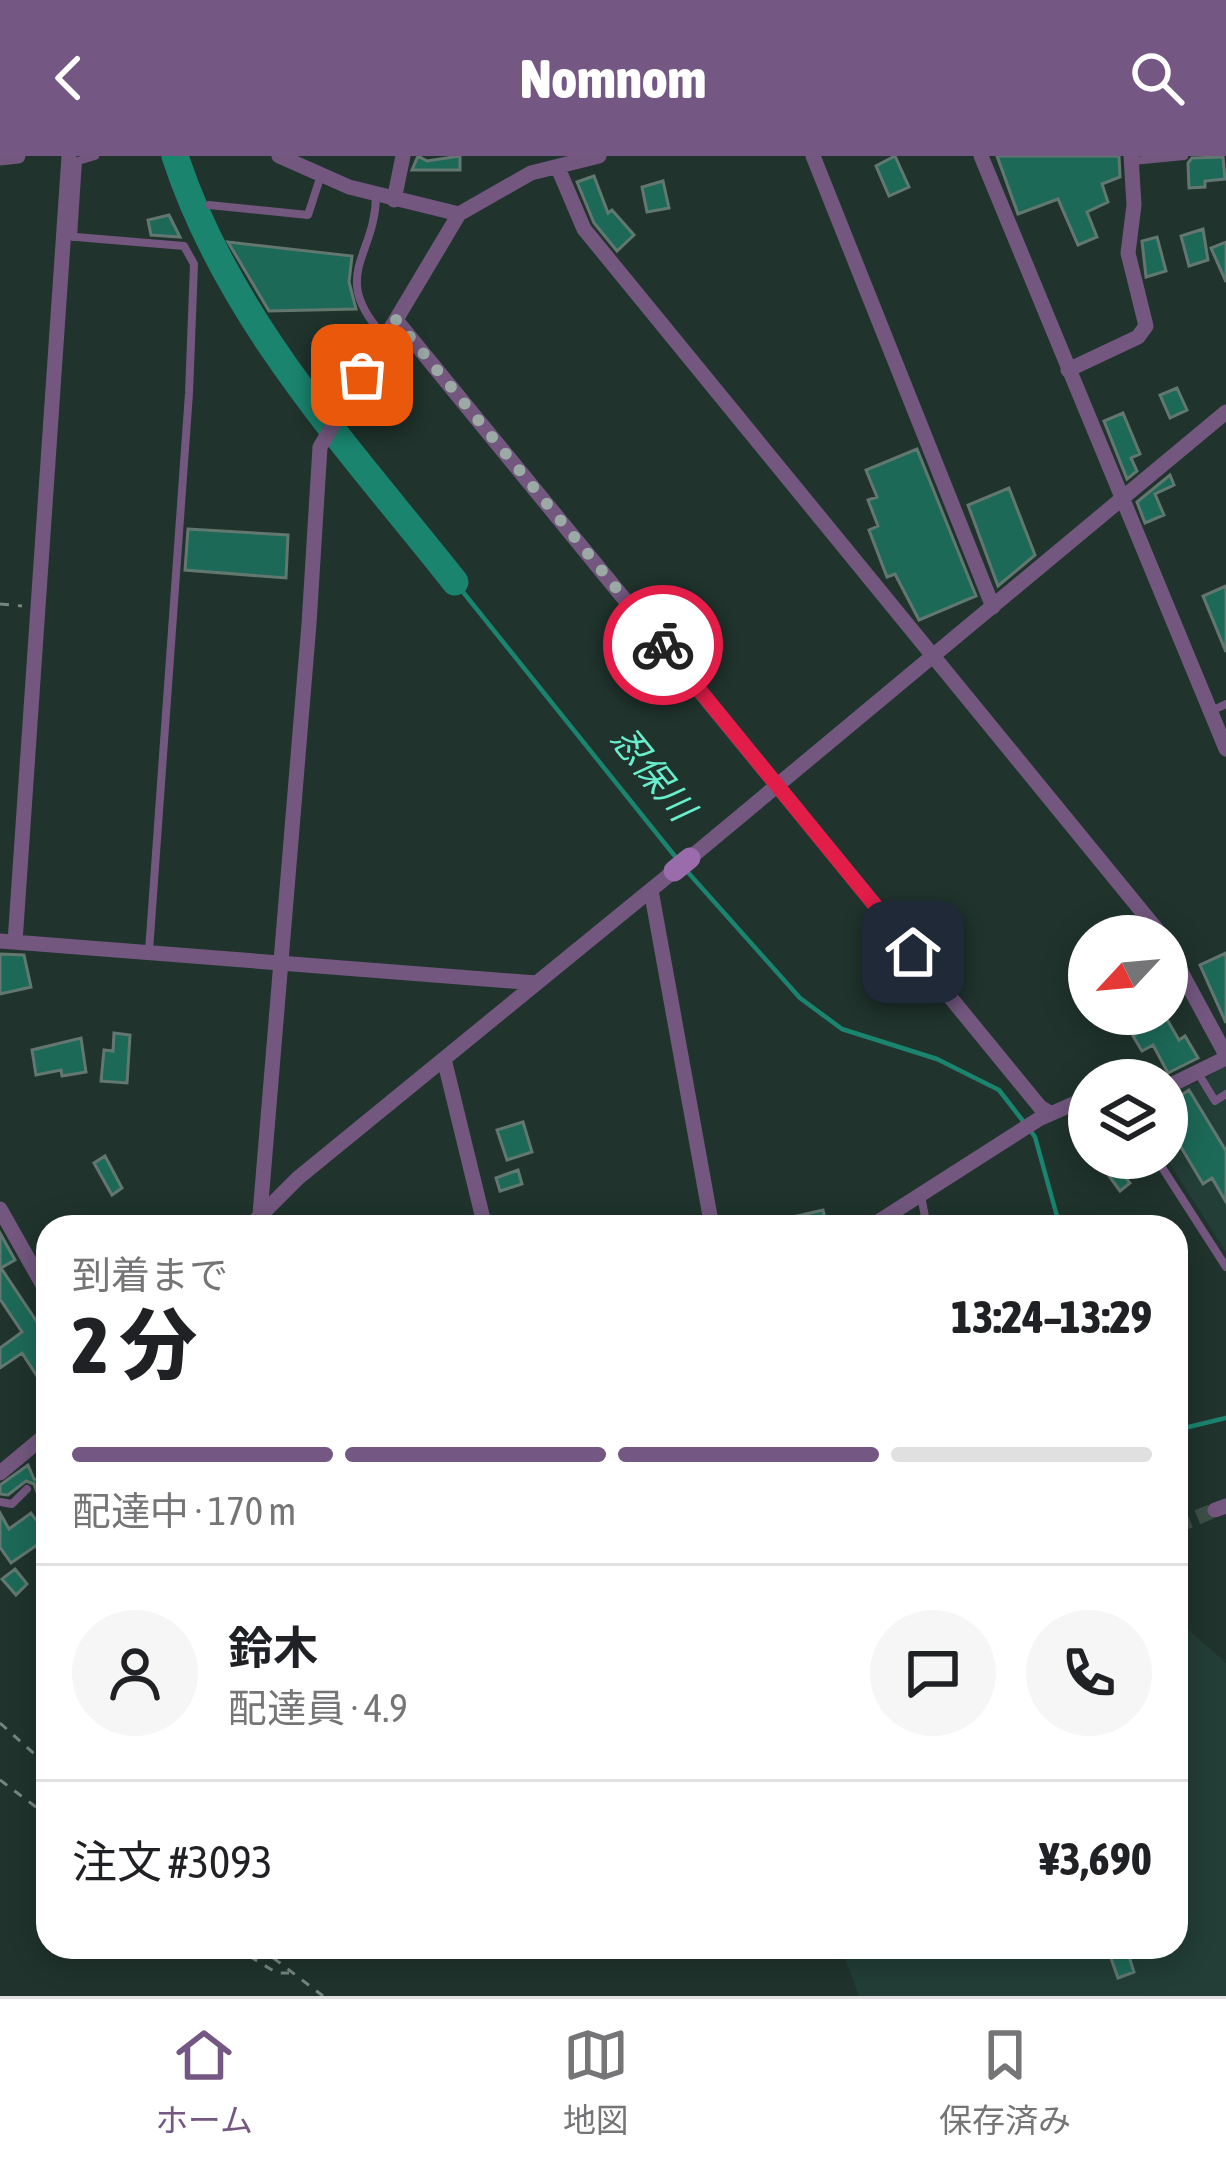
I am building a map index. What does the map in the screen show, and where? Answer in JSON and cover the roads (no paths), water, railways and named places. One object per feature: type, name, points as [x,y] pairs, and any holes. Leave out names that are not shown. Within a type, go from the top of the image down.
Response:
[{"type":"street","points":[[0,158],[18,156]]},
{"type":"street","points":[[69,156],[69,236],[7,941],[536,983]]},
{"type":"street","points":[[280,156],[376,195],[459,214]]},
{"type":"street","points":[[394,200],[403,156]]},
{"type":"street","points":[[255,1215],[281,963],[320,447],[459,214],[530,164],[559,168],[599,156]]},
{"type":"street","points":[[813,156],[993,607]]},
{"type":"street","points":[[981,156],[1226,749]]},
{"type":"street","points":[[1068,370],[1138,337],[1146,326],[1128,253],[1134,205],[1131,159]]},
{"type":"street","points":[[559,168],[584,229],[1145,915]]},
{"type":"street","points":[[396,320],[1040,1107],[1043,1117]]},
{"type":"street","points":[[261,1215],[1226,412]]},
{"type":"street","points":[[651,890],[710,1215]]},
{"type":"street","points":[[1188,986],[1226,1057],[1188,1078]]},
{"type":"street","points":[[444,1059],[482,1215]]},
{"type":"street","points":[[889,1215],[1018,1132],[1068,1106]]},
{"type":"street","points":[[0,1209],[36,1273]]},
{"type":"street","points":[[0,1473],[36,1442]]},
{"type":"lane","points":[[94,156],[78,161],[69,236],[184,247],[194,264],[149,952]]},
{"type":"lane","points":[[1131,159],[1184,156]]},
{"type":"lane","points":[[209,205],[308,215],[321,174]]},
{"type":"lane","points":[[376,195],[356,272],[357,294],[365,314],[385,337]]},
{"type":"lane","points":[[1210,712],[1226,704]]},
{"type":"lane","points":[[1198,1073],[1215,1100],[1226,1094]]},
{"type":"lane","points":[[1169,1179],[1226,1268]]},
{"type":"lane","points":[[921,1196],[925,1215]]},
{"type":"lane","points":[[0,1502],[12,1504],[27,1490]]},
{"type":"waterway","name":"忍保川","points":[[175,156],[198,216],[259,328],[334,432],[455,582]]},
{"type":"waterway","name":"忍保川","points":[[455,582],[678,860]]},
{"type":"waterway","name":"忍保川","points":[[685,869],[800,998],[842,1029],[937,1059],[999,1090],[1023,1121]]},
{"type":"waterway","name":"忍保川","points":[[1030,1130],[1057,1215]]},
{"type":"waterway","points":[[1188,1427],[1226,1418]]},
{"type":"tunnel","points":[[1188,1521],[1215,1510]]}]
